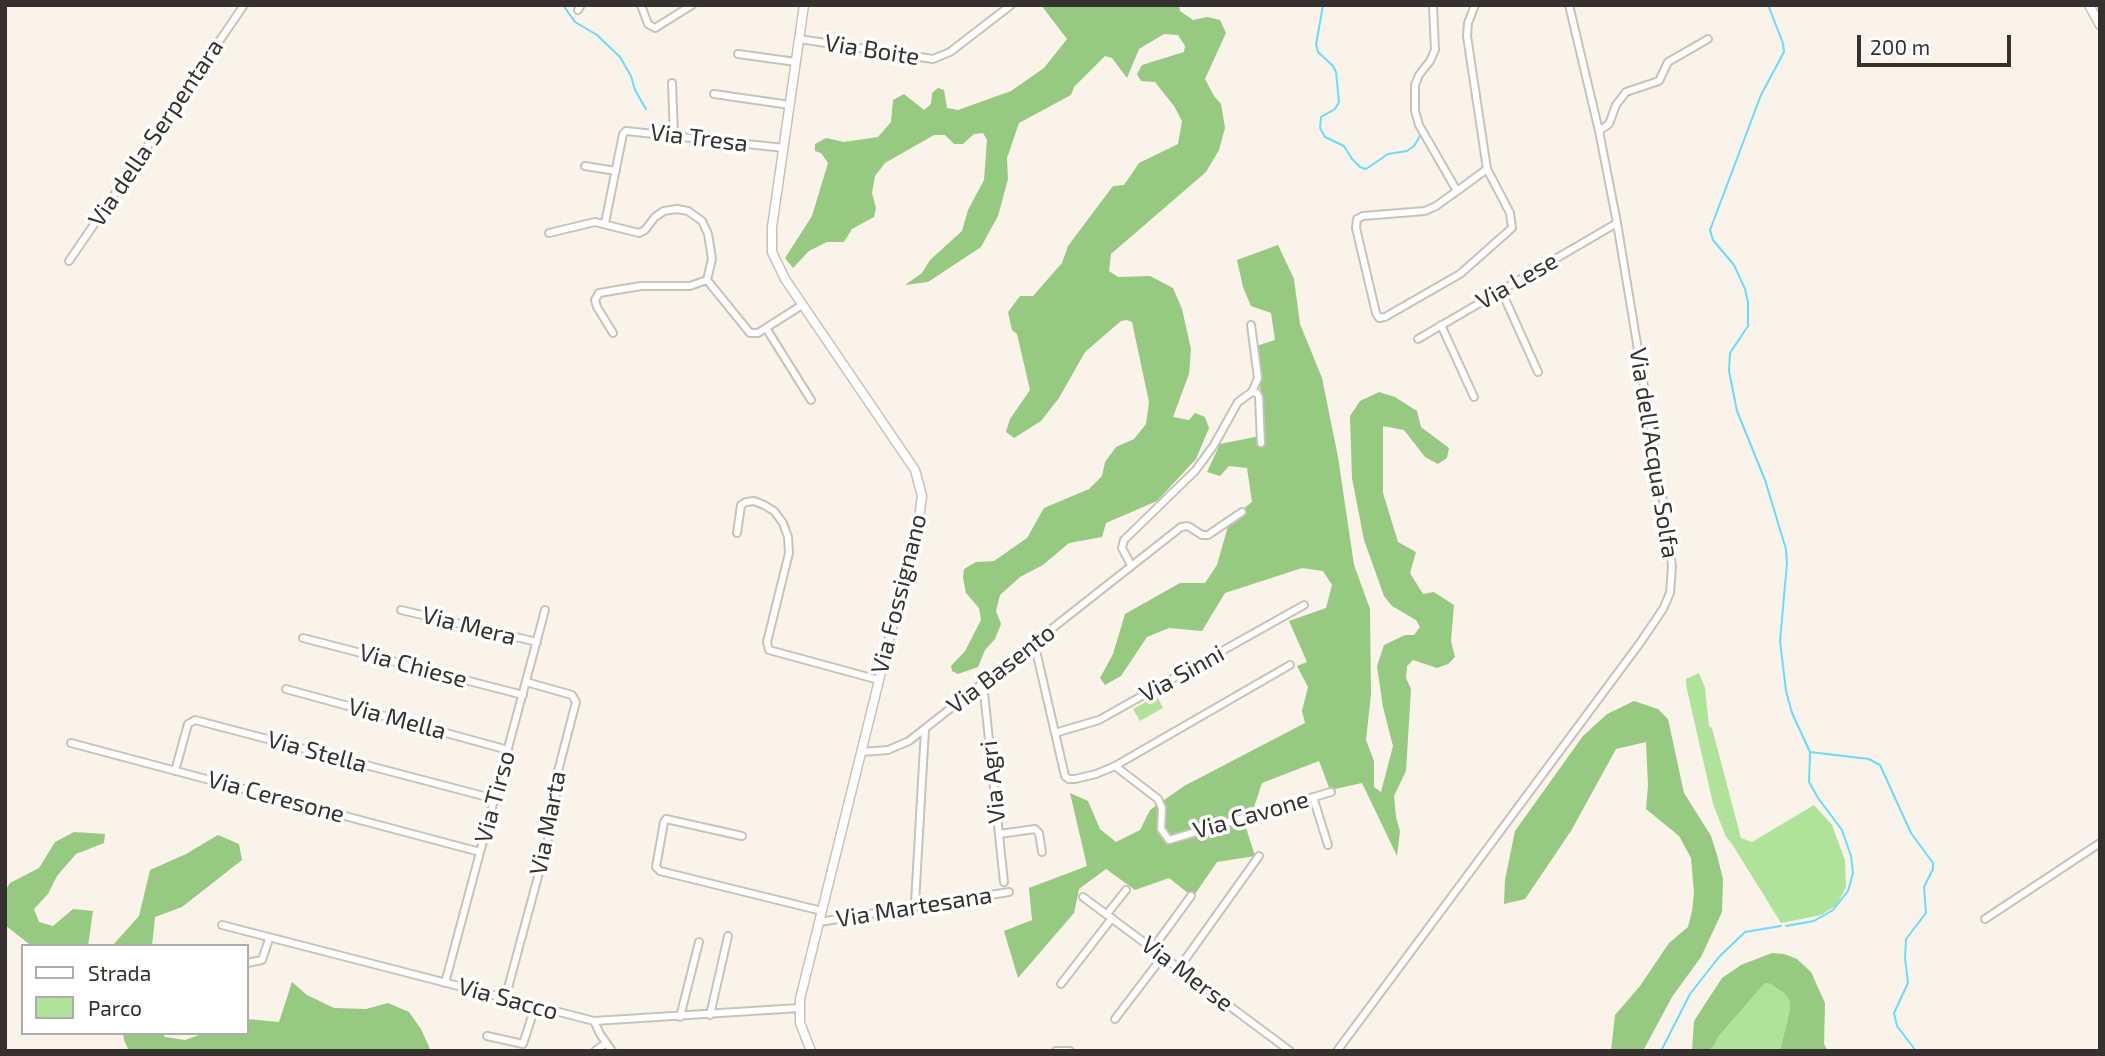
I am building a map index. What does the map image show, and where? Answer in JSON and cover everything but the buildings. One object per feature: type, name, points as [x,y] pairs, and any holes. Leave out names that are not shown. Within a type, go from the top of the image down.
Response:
[{"type":"street","name":"Via della Serpentara","points":[[69,261],[244,5]]},
{"type":"street","points":[[641,5],[648,24],[655,28],[692,5]]},
{"type":"street","name":"Via Fossignano","points":[[804,5],[771,246],[783,276],[915,470],[920,484],[920,514],[799,1008],[802,1027],[811,1051]]},
{"type":"street","name":"Via Boite","points":[[799,39],[933,59],[950,52],[1011,5]]},
{"type":"street","points":[[1433,5],[1434,50],[1418,78],[1415,111],[1420,130],[1457,191]]},
{"type":"street","points":[[1475,5],[1467,26],[1467,36],[1487,169],[1512,218],[1513,226],[1460,274],[1385,317],[1378,318],[1356,228],[1357,219],[1363,216],[1425,211],[1487,169]]},
{"type":"street","name":"Via dell'Acqua Solfa","points":[[1337,1051],[1646,635],[1668,599],[1672,575],[1669,538],[1617,223],[1599,131],[1569,5]]},
{"type":"street","points":[[2089,5],[2100,25]]},
{"type":"street","points":[[1599,131],[1609,124],[1616,105],[1628,91],[1659,81],[1667,63],[1708,39]]},
{"type":"street","points":[[738,54],[796,62]]},
{"type":"street","points":[[672,83],[674,135]]},
{"type":"street","points":[[714,94],[790,105]]},
{"type":"street","name":"Via Tresa","points":[[606,223],[625,132],[631,130],[783,148]]},
{"type":"street","points":[[585,166],[616,171]]},
{"type":"street","points":[[549,233],[591,222],[606,223],[639,233],[664,211],[680,209],[695,215],[706,228],[712,249],[707,280]]},
{"type":"street","name":"Via Lese","points":[[1418,339],[1617,223]]},
{"type":"street","points":[[707,280],[750,333],[757,334],[802,304]]},
{"type":"street","points":[[613,333],[597,307],[596,297],[600,292],[646,286],[688,287],[707,280]]},
{"type":"street","points":[[1501,290],[1538,372]]},
{"type":"street","points":[[1251,325],[1258,376],[1252,392]]},
{"type":"street","points":[[1441,325],[1474,397]]},
{"type":"street","points":[[766,328],[811,400]]},
{"type":"street","points":[[1131,565],[1122,548],[1124,540],[1195,471],[1214,445],[1237,403],[1244,395],[1252,392],[1259,397],[1261,443]]},
{"type":"street","points":[[737,533],[740,506],[754,501],[774,511],[783,523],[788,537],[789,553],[767,641],[769,650],[879,680]]},
{"type":"street","name":"Via Basento","points":[[861,752],[894,748],[909,741],[1183,526],[1208,535],[1242,512]]},
{"type":"street","name":"Via Sinni","points":[[1055,733],[1099,720],[1304,605]]},
{"type":"street","name":"Via Mera","points":[[401,610],[537,642]]},
{"type":"street","name":"Via Tirso","points":[[445,983],[545,610]]},
{"type":"street","name":"Via Chiese","points":[[303,638],[523,695]]},
{"type":"street","points":[[1034,642],[1065,775],[1069,779],[1096,774],[1115,766]]},
{"type":"street","name":"Via Sinni","points":[[1115,766],[1290,665]]},
{"type":"street","name":"Via Marta","points":[[505,999],[555,814],[558,774],[576,702],[573,695],[526,682]]},
{"type":"street","name":"Via Agri","points":[[983,683],[1004,882]]},
{"type":"street","name":"Via Mella","points":[[286,689],[508,750]]},
{"type":"street","name":"Via Stella","points":[[175,771],[187,726],[190,721],[195,720],[495,799]]},
{"type":"street","points":[[915,903],[925,729]]},
{"type":"street","name":"Via Ceresone","points":[[71,743],[481,852]]},
{"type":"street","name":"Via Cavone","points":[[1115,766],[1158,799],[1162,808],[1161,829],[1170,840],[1331,792]]},
{"type":"street","points":[[1313,797],[1328,845]]},
{"type":"street","points":[[741,836],[666,819],[656,867],[660,871],[822,911]]},
{"type":"street","points":[[999,834],[1035,829],[1039,833],[1042,852]]},
{"type":"street","points":[[1985,919],[2100,843]]},
{"type":"street","points":[[1180,968],[1259,856]]},
{"type":"street","points":[[1061,984],[1126,890]]},
{"type":"street","name":"Via Martesana","points":[[819,922],[1009,892]]},
{"type":"street","points":[[1153,948],[1191,896]]},
{"type":"street","name":"Via Merse","points":[[1083,897],[1290,1051]]},
{"type":"street","name":"Via Sacco","points":[[222,925],[594,1021],[799,1008]]},
{"type":"street","points":[[710,1015],[728,936]]},
{"type":"street","points":[[248,963],[261,961],[269,939]]},
{"type":"street","points":[[680,1017],[699,942]]},
{"type":"street","points":[[1115,1019],[1163,956]]},
{"type":"street","points":[[486,1036],[523,1044],[535,1007]]},
{"type":"street","points":[[594,1021],[612,1051]]},
{"type":"street","points":[[595,1051],[606,1042]]},
{"type":"street","points":[[1056,1051],[1070,1051]]},
{"type":"green space","points":[[1041,5],[1179,5],[1180,11],[1193,20],[1207,17],[1220,20],[1226,33],[1205,79],[1221,104],[1225,128],[1219,150],[1206,172],[1111,254],[1109,271],[1118,277],[1150,276],[1173,288],[1182,309],[1191,349],[1189,374],[1173,417],[1189,420],[1195,413],[1205,417],[1209,428],[1196,459],[1157,501],[1106,523],[1102,537],[1069,543],[1043,565],[1020,577],[1000,595],[996,611],[1001,624],[995,639],[985,650],[978,667],[958,674],[952,671],[951,666],[965,651],[981,620],[979,608],[966,593],[964,569],[976,562],[994,561],[1027,538],[1044,508],[1089,489],[1102,476],[1105,462],[1116,447],[1134,439],[1146,424],[1149,402],[1132,322],[1127,320],[1121,321],[1085,352],[1059,398],[1041,421],[1014,438],[1006,432],[1010,419],[1030,390],[1017,334],[1012,330],[1008,312],[1020,296],[1033,296],[1062,263],[1068,246],[1113,186],[1124,185],[1139,163],[1178,144],[1182,121],[1174,106],[1155,82],[1141,81],[1137,74],[1142,65],[1184,52],[1185,46],[1178,35],[1164,34],[1139,49],[1127,78],[1112,58],[1105,56],[1074,87],[1071,95],[1019,123],[1007,158],[1008,179],[998,216],[981,247],[928,282],[905,285],[922,273],[930,260],[962,231],[968,210],[984,180],[987,140],[983,133],[974,134],[963,144],[954,144],[945,135],[934,135],[885,163],[875,176],[872,193],[876,208],[874,217],[852,229],[844,242],[827,242],[809,251],[793,268],[785,258],[812,216],[828,163],[821,153],[815,151],[815,144],[826,138],[844,142],[878,137],[891,122],[893,100],[904,94],[924,110],[931,104],[932,93],[938,88],[944,90],[947,108],[958,110],[1011,91],[1044,68],[1067,39]]},
{"type":"green space","points":[[1278,245],[1294,279],[1300,324],[1322,378],[1338,457],[1354,565],[1370,609],[1371,694],[1366,740],[1374,761],[1374,787],[1381,792],[1393,746],[1383,707],[1377,666],[1384,645],[1405,635],[1414,635],[1420,627],[1416,620],[1392,606],[1384,596],[1364,540],[1352,478],[1350,416],[1360,401],[1379,392],[1395,397],[1417,411],[1421,427],[1449,448],[1447,458],[1438,464],[1425,457],[1404,430],[1383,426],[1383,493],[1398,542],[1416,552],[1410,573],[1423,594],[1434,592],[1454,605],[1451,641],[1455,657],[1448,664],[1437,668],[1413,660],[1407,666],[1406,678],[1411,689],[1406,771],[1394,796],[1400,831],[1397,856],[1362,783],[1330,790],[1319,761],[1262,783],[1253,810],[1242,815],[1255,856],[1217,862],[1193,897],[1169,878],[1135,890],[1106,869],[1079,889],[1074,913],[1018,978],[1004,931],[1032,920],[1029,888],[1087,866],[1070,793],[1088,801],[1100,829],[1116,842],[1140,830],[1150,810],[1184,786],[1305,723],[1302,711],[1308,687],[1297,666],[1307,662],[1289,621],[1326,608],[1332,585],[1323,571],[1302,568],[1225,593],[1202,631],[1169,628],[1147,637],[1121,676],[1105,685],[1100,678],[1113,654],[1125,614],[1180,583],[1205,583],[1217,565],[1230,519],[1252,502],[1247,468],[1229,466],[1220,476],[1207,472],[1220,444],[1265,435],[1256,346],[1275,340],[1271,313],[1251,306],[1243,287],[1237,260]]},
{"type":"green space","points":[[1699,673],[1705,688],[1709,726],[1712,728],[1741,838],[1752,842],[1814,805],[1832,825],[1845,860],[1846,887],[1837,905],[1821,915],[1781,923],[1726,837],[1713,804],[1686,685],[1686,679]]},
{"type":"green space","points":[[1157,696],[1163,708],[1140,721],[1133,709]]},
{"type":"green space","points":[[1634,701],[1658,709],[1668,719],[1684,793],[1711,836],[1717,855],[1723,879],[1722,912],[1701,957],[1672,997],[1643,1051],[1611,1051],[1615,1015],[1640,986],[1669,943],[1688,927],[1692,911],[1694,893],[1691,858],[1679,836],[1646,809],[1646,742],[1616,749],[1571,831],[1525,899],[1504,904],[1505,880],[1515,831],[1583,736],[1607,714]]},
{"type":"green space","points":[[74,832],[105,834],[104,843],[76,854],[34,909],[39,922],[53,926],[73,909],[93,911],[88,944],[29,944],[5,925],[5,891],[10,883],[39,868],[55,842]]},
{"type":"green space","points":[[218,835],[239,844],[242,860],[182,907],[155,917],[152,944],[114,944],[139,916],[150,870],[186,854]]},
{"type":"green space","points":[[1772,953],[1797,959],[1811,972],[1825,1003],[1824,1044],[1828,1051],[1780,1051],[1790,1002],[1786,995],[1771,984],[1765,983],[1718,1037],[1714,1046],[1707,1051],[1692,1051],[1694,1021],[1722,978],[1741,965]]},
{"type":"green space","points":[[292,982],[307,995],[334,1008],[366,1009],[388,1003],[409,1012],[431,1051],[129,1051],[123,1035],[164,1035],[185,1040],[199,1035],[248,1035],[248,1019],[279,1022]]},
{"type":"green space","points":[[1765,983],[1771,984],[1786,995],[1790,1002],[1780,1051],[1707,1051],[1714,1046],[1718,1037]]},
{"type":"waterway","points":[[563,5],[575,22],[597,35],[620,57],[646,109]]},
{"type":"waterway","points":[[1323,5],[1316,45],[1318,52],[1336,72],[1339,102],[1335,109],[1321,117],[1320,128],[1325,137],[1344,146],[1352,159],[1366,169],[1388,154],[1407,151],[1420,136]]},
{"type":"waterway","points":[[1768,5],[1784,52],[1761,95],[1710,230],[1713,240],[1734,265],[1748,302],[1748,326],[1730,353],[1729,371],[1737,411],[1765,480],[1786,549],[1780,641],[1786,691],[1792,713],[1810,752],[1869,759],[1880,765],[1911,833],[1933,863],[1933,869],[1924,887],[1926,913],[1906,939],[1908,983],[1894,1013],[1897,1026],[1916,1051]]},
{"type":"waterway","points":[[1786,926],[1814,921],[1833,910],[1848,891],[1853,873],[1851,856],[1842,830],[1809,782],[1810,753]]},
{"type":"waterway","points":[[1661,1051],[1690,994],[1719,957],[1745,932],[1781,926]]}]
